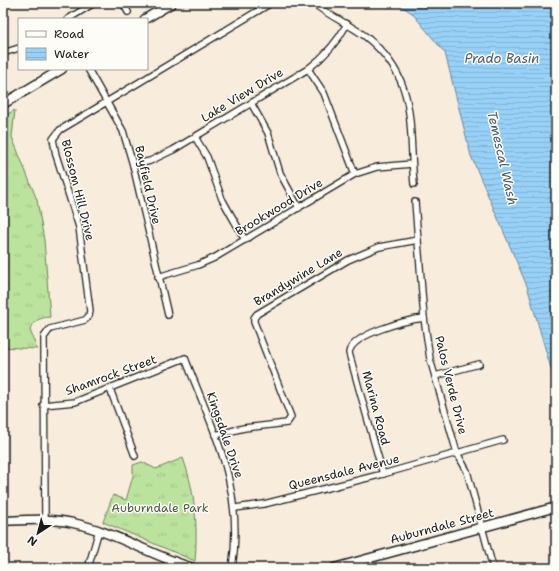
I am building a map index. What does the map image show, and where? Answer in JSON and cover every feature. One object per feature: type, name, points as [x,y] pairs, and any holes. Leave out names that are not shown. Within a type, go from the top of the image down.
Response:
[{"type":"street","points":[[70,18],[94,3]]},
{"type":"street","points":[[123,3],[128,12]]},
{"type":"street","points":[[147,18],[172,3]]},
{"type":"street","name":"Blossom Hill Drive","points":[[45,520],[43,405],[44,337],[50,329],[85,320],[89,316],[90,311],[79,227],[56,155],[53,138],[60,130],[271,3]]},
{"type":"street","points":[[313,3],[366,37],[383,54],[402,83],[407,99],[412,127],[412,164],[414,184]]},
{"type":"street","name":"Lake View Drive","points":[[134,165],[156,158],[196,137],[308,68],[328,53],[339,39],[347,24]]},
{"type":"street","points":[[3,53],[18,48]]},
{"type":"street","points":[[308,68],[324,93],[355,174]]},
{"type":"street","points":[[3,104],[60,70]]},
{"type":"street","name":"Bayfield Drive","points":[[89,70],[108,101],[123,131],[134,165],[158,277],[168,314]]},
{"type":"street","points":[[251,103],[268,133],[280,173],[300,208]]},
{"type":"street","points":[[196,137],[207,157],[222,199],[245,240]]},
{"type":"street","name":"Brookwood Drive","points":[[158,277],[203,263],[300,208],[355,174],[377,168],[412,164]]},
{"type":"street","name":"Palos Verde Drive","points":[[415,202],[424,318],[435,376],[457,453],[467,471],[493,568]]},
{"type":"street","name":"Brandywine Lane","points":[[215,435],[244,428],[286,423],[291,417],[254,322],[254,318],[257,314],[348,260],[379,247],[418,240]]},
{"type":"street","name":"Marina Road","points":[[383,474],[349,353],[350,348],[356,342],[391,325],[424,318]]},
{"type":"street","name":"Shamrock Street","points":[[43,405],[75,402],[185,358]]},
{"type":"street","name":"Kingsdale Drive","points":[[185,358],[215,435],[230,479],[235,508],[234,553],[232,568]]},
{"type":"street","points":[[435,376],[479,364]]},
{"type":"street","points":[[110,389],[135,456]]},
{"type":"street","name":"Queensdale Avenue","points":[[235,508],[264,504],[383,474],[503,440]]},
{"type":"street","name":"Auburndale Street","points":[[334,568],[556,507]]},
{"type":"street","points":[[3,521],[45,520],[72,522],[98,530],[168,564],[194,568]]},
{"type":"street","points":[[88,568],[98,530]]},
{"type":"green space","points":[[15,110],[12,137],[37,200],[44,240],[50,317],[37,320],[30,330],[37,349],[3,347],[3,117]]},
{"type":"green space","name":"Auburndale Park","points":[[183,458],[195,508],[195,561],[103,522],[113,495],[126,500],[133,476],[133,465],[142,462],[156,469]]},
{"type":"water","name":"Prado Basin","points":[[396,3],[556,3],[556,386],[527,286],[471,156],[445,53],[412,13]]},
{"type":"water label","name":"Temescal Wash","points":[[503,158]]}]
